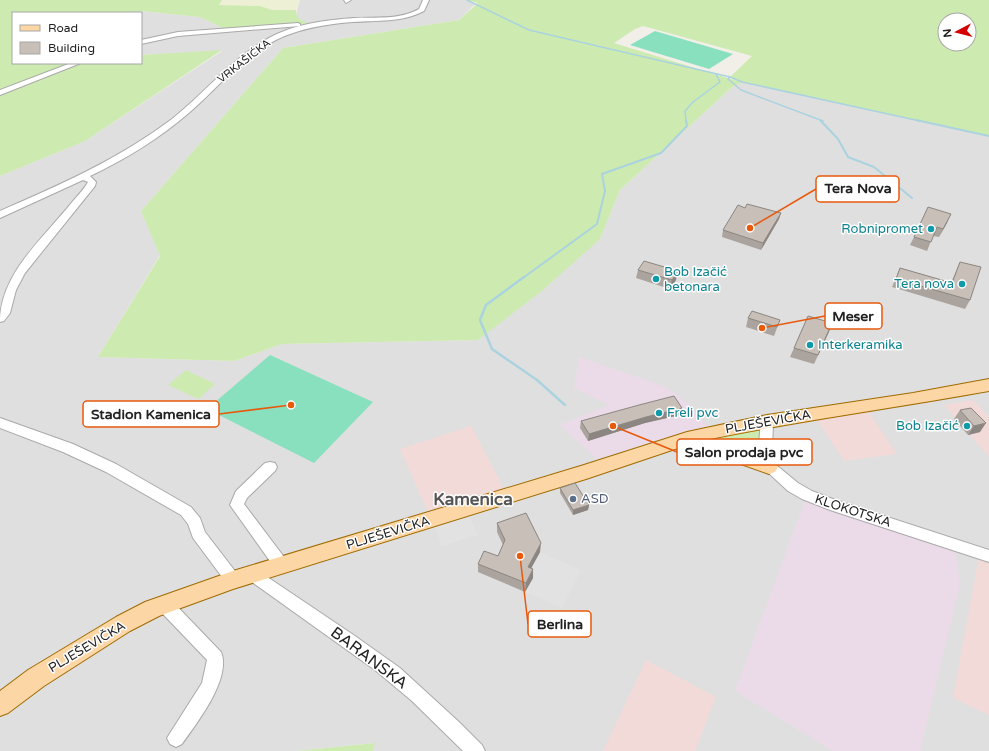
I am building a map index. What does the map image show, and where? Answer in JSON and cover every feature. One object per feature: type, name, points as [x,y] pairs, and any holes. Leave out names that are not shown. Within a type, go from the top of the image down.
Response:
[{"type":"main road","name":"PLJEŠEVIČKA","points":[[0,705],[36,678],[123,624],[165,604],[233,580],[254,575],[586,472],[687,438],[767,421],[913,399],[989,384]]},
{"type":"main road","points":[[687,438],[769,467]]},
{"type":"street","name":"VRKAŠIĆKA","points":[[0,215],[81,176],[152,137],[174,121],[227,73],[272,39],[288,33],[323,24],[409,16],[422,10],[426,0]]},
{"type":"street","points":[[142,42],[178,34],[323,24]]},
{"type":"street","points":[[0,93],[74,64]]},
{"type":"street","points":[[0,318],[4,313],[11,290],[20,272],[90,186],[92,182],[90,179],[81,176]]},
{"type":"street","points":[[767,421],[765,455],[769,467]]},
{"type":"street","points":[[0,423],[68,448],[111,468],[186,511],[195,522],[198,534],[233,580]]},
{"type":"street","points":[[270,467],[241,495],[238,505],[282,566]]},
{"type":"street","name":"KLOKOTSKA","points":[[769,467],[793,488],[806,495],[989,556]]},
{"type":"street","name":"BARANSKA","points":[[254,575],[276,592],[383,665],[476,751]]},
{"type":"street","points":[[165,604],[215,657],[216,665],[213,678],[176,738]]},
{"type":"shaded area","points":[[300,0],[467,0],[475,4],[459,20],[283,48],[141,211],[160,255],[98,357],[234,361],[282,344],[478,340],[600,239],[620,190],[731,88],[742,82],[989,136],[989,751],[373,751],[374,743],[296,751],[0,751],[0,176],[85,141],[222,51],[142,55],[142,12],[139,12],[141,11],[200,17],[227,30],[308,24],[298,18],[296,14]]},
{"type":"shaded area","points":[[579,357],[666,387],[688,404],[708,427],[597,459],[560,425],[609,405],[574,388]]},
{"type":"shaded area","name":"Bob Izačić","points":[[973,400],[989,417],[989,457],[944,405]]},
{"type":"shaded area","points":[[866,408],[897,454],[844,461],[815,417]]},
{"type":"shaded area","points":[[471,426],[509,498],[432,521],[400,449]]},
{"type":"shaded area","points":[[807,495],[952,543],[956,556],[960,584],[920,751],[833,751],[735,691]]},
{"type":"shaded area","points":[[469,515],[478,535],[442,546],[434,526]]},
{"type":"shaded area","points":[[540,552],[581,570],[562,608],[525,592],[532,578],[527,576]]},
{"type":"shaded area","points":[[979,556],[989,560],[989,715],[953,698]]},
{"type":"shaded area","points":[[646,660],[716,697],[695,751],[603,751]]},
{"type":"green space","points":[[0,0],[222,0],[219,5],[260,6],[272,10],[296,10],[298,17],[309,24],[227,30],[200,17],[141,11],[12,12],[12,64],[142,64],[142,55],[222,50],[85,141],[0,176]]},
{"type":"green space","points":[[222,0],[300,0],[296,10],[272,10],[260,6],[219,5]]},
{"type":"green space","points":[[467,0],[989,0],[989,136],[742,82],[731,88],[620,190],[600,239],[543,290],[478,340],[282,344],[234,361],[98,357],[160,256],[141,211],[283,48],[459,20],[478,3]],"holes":[[[643,26],[752,56],[730,77],[737,81],[614,43],[635,29]]]},
{"type":"green space","points":[[655,31],[733,54],[709,69],[630,45]]},
{"type":"green space","points":[[270,355],[373,402],[314,463],[207,409]]},
{"type":"green space","points":[[186,370],[215,384],[198,399],[168,385]]},
{"type":"green space","points":[[764,427],[760,444],[748,449],[736,450],[724,446],[712,439]]},
{"type":"green space","points":[[375,743],[373,751],[296,751]]},
{"type":"building","points":[[747,204],[781,213],[763,243],[723,230],[738,205],[745,208]]},
{"type":"building","name":"Robnipromet","points":[[928,207],[951,214],[943,229],[937,227],[931,242],[914,237]]},
{"type":"building","points":[[644,261],[678,271],[672,280],[638,270]]},
{"type":"building","points":[[960,262],[981,267],[970,300],[896,279],[900,268],[952,283]]},
{"type":"building","points":[[752,311],[780,320],[777,327],[748,318]]},
{"type":"building","name":"Interkeramika","points":[[808,316],[832,323],[818,355],[794,348]]},
{"type":"building","points":[[674,396],[682,408],[589,434],[581,421],[639,405]]},
{"type":"building","points":[[971,408],[986,423],[974,426],[960,410]]},
{"type":"building","name":"ASD","points":[[575,483],[589,505],[573,510],[560,488]]},
{"type":"building","points":[[526,513],[541,543],[528,567],[533,569],[526,583],[478,564],[484,551],[498,556],[505,540],[497,523]]},
{"type":"waterway","points":[[467,0],[529,30],[730,77]]},
{"type":"waterway","points":[[686,121],[685,111],[693,102],[720,82],[716,74]]},
{"type":"waterway","points":[[730,77],[742,82],[920,121]]},
{"type":"waterway","points":[[730,77],[728,79],[741,90],[823,121]]},
{"type":"waterway","points":[[523,278],[597,224],[605,191],[602,174],[661,153],[687,126],[686,120]]},
{"type":"waterway","points":[[820,120],[838,139],[848,157],[874,167],[912,198]]},
{"type":"waterway","points":[[916,120],[989,136]]},
{"type":"waterway","points":[[524,277],[486,305],[480,320],[492,349],[537,380],[565,405]]},
{"type":"place","name":"Tera Nova","points":[[750,228]]},
{"type":"place","name":"Robnipromet","points":[[931,229]]},
{"type":"place","name":"Bob Izačić betonara","points":[[656,279]]},
{"type":"place","name":"Tera nova","points":[[962,284]]},
{"type":"place","name":"Meser","points":[[762,328]]},
{"type":"place","name":"Interkeramika","points":[[810,345]]},
{"type":"place","name":"Stadion Kamenica","points":[[291,405]]},
{"type":"place","name":"Freli pvc","points":[[659,413]]},
{"type":"place","name":"Salon prodaja pvc","points":[[613,426]]},
{"type":"place","name":"Bob Izačić","points":[[967,426]]},
{"type":"place","name":"ASD","points":[[573,499]]},
{"type":"place","name":"Berlina","points":[[520,556]]},
{"type":"district","name":"Kamenica","points":[[473,499]]}]
